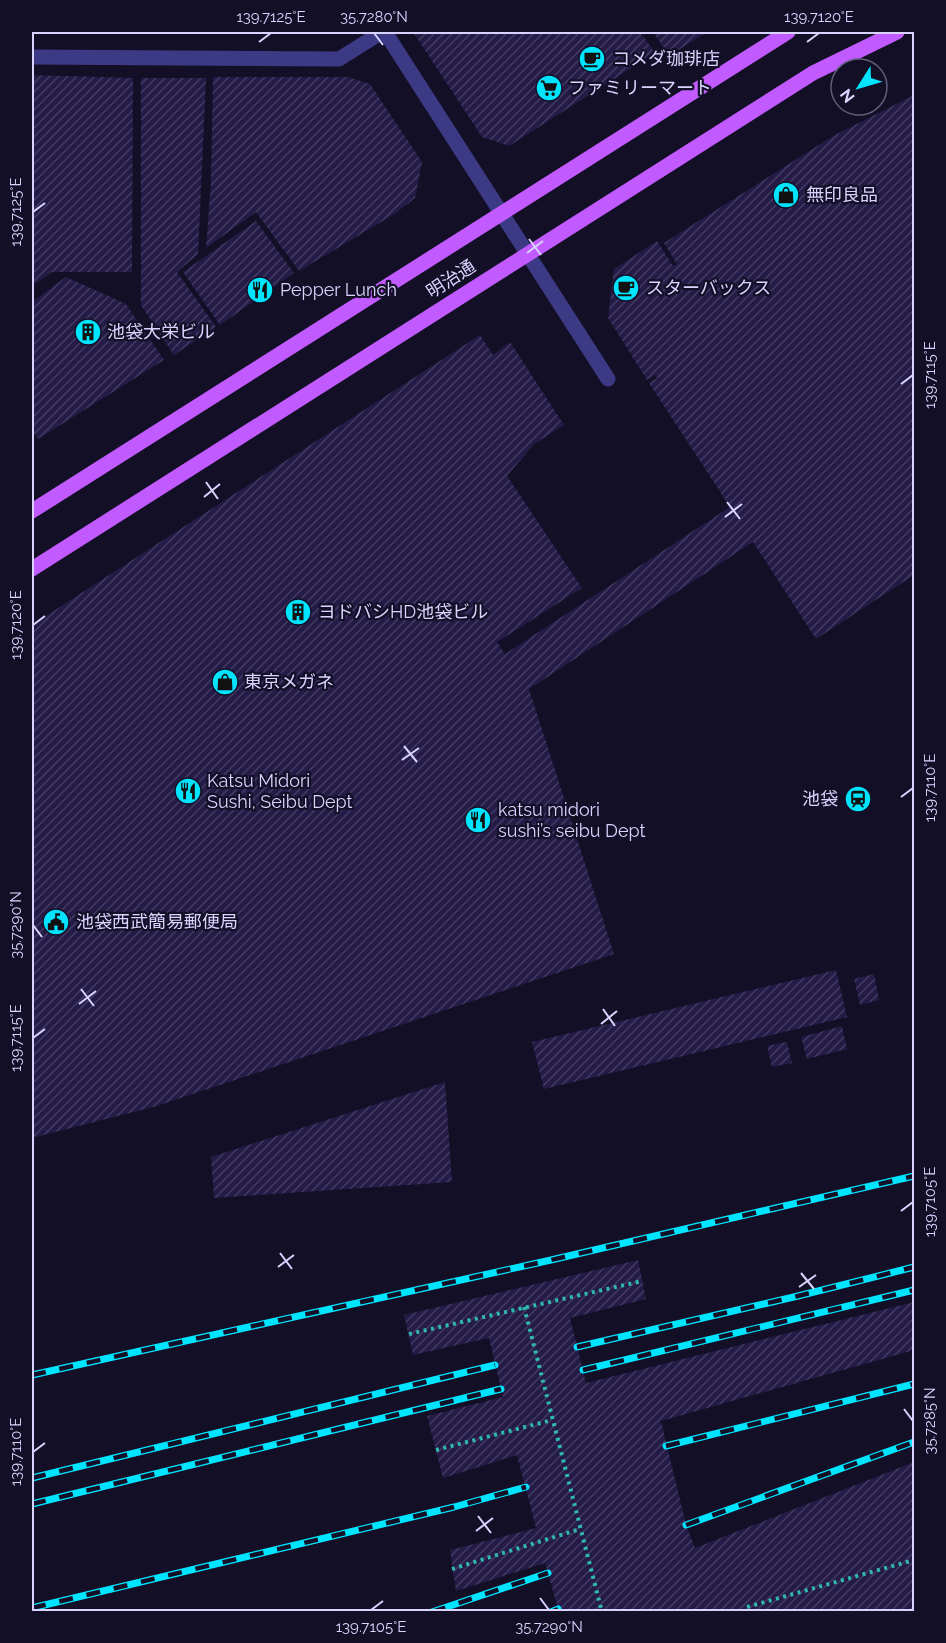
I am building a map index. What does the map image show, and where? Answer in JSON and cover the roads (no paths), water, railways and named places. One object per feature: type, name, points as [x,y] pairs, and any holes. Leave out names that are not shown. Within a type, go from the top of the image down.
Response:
[{"type":"main road","name":"明治通","points":[[32,511],[788,32]]},
{"type":"main road","name":"明治通","points":[[32,569],[813,73],[897,32]]},
{"type":"street","points":[[32,57],[339,59],[383,32],[608,379]]},
{"type":"railway","points":[[32,1375],[551,1260],[914,1176]]},
{"type":"railway","points":[[577,1347],[914,1267]]},
{"type":"railway","points":[[583,1370],[914,1290]]},
{"type":"railway","points":[[32,1478],[495,1365]]},
{"type":"railway","points":[[666,1446],[914,1384]]},
{"type":"railway","points":[[32,1504],[501,1389]]},
{"type":"railway","points":[[686,1525],[914,1442]]},
{"type":"railway","points":[[32,1608],[454,1507],[526,1487]]},
{"type":"railway","points":[[432,1612],[548,1573]]},
{"type":"railway","points":[[551,1612],[558,1609]]},
{"type":"place","name":"コメダ珈琲店","points":[[592,59]]},
{"type":"place","name":"ファミリーマート","points":[[549,88]]},
{"type":"place","name":"無印良品","points":[[786,195]]},
{"type":"place","name":"スターバックス","points":[[626,288]]},
{"type":"place","name":"Pepper Lunch","points":[[260,290]]},
{"type":"place","name":"池袋大栄ビル","points":[[88,332]]},
{"type":"place","name":"ヨドバシHD池袋ビル","points":[[298,612]]},
{"type":"place","name":"東京メガネ","points":[[225,682]]},
{"type":"place","name":"Katsu Midori Sushi, Seibu Dept","points":[[188,791]]},
{"type":"place","name":"池袋","points":[[858,799]]},
{"type":"place","name":"katsu midori sushi’s seibu Dept","points":[[478,820]]},
{"type":"place","name":"池袋西武簡易郵便局","points":[[56,922]]}]
